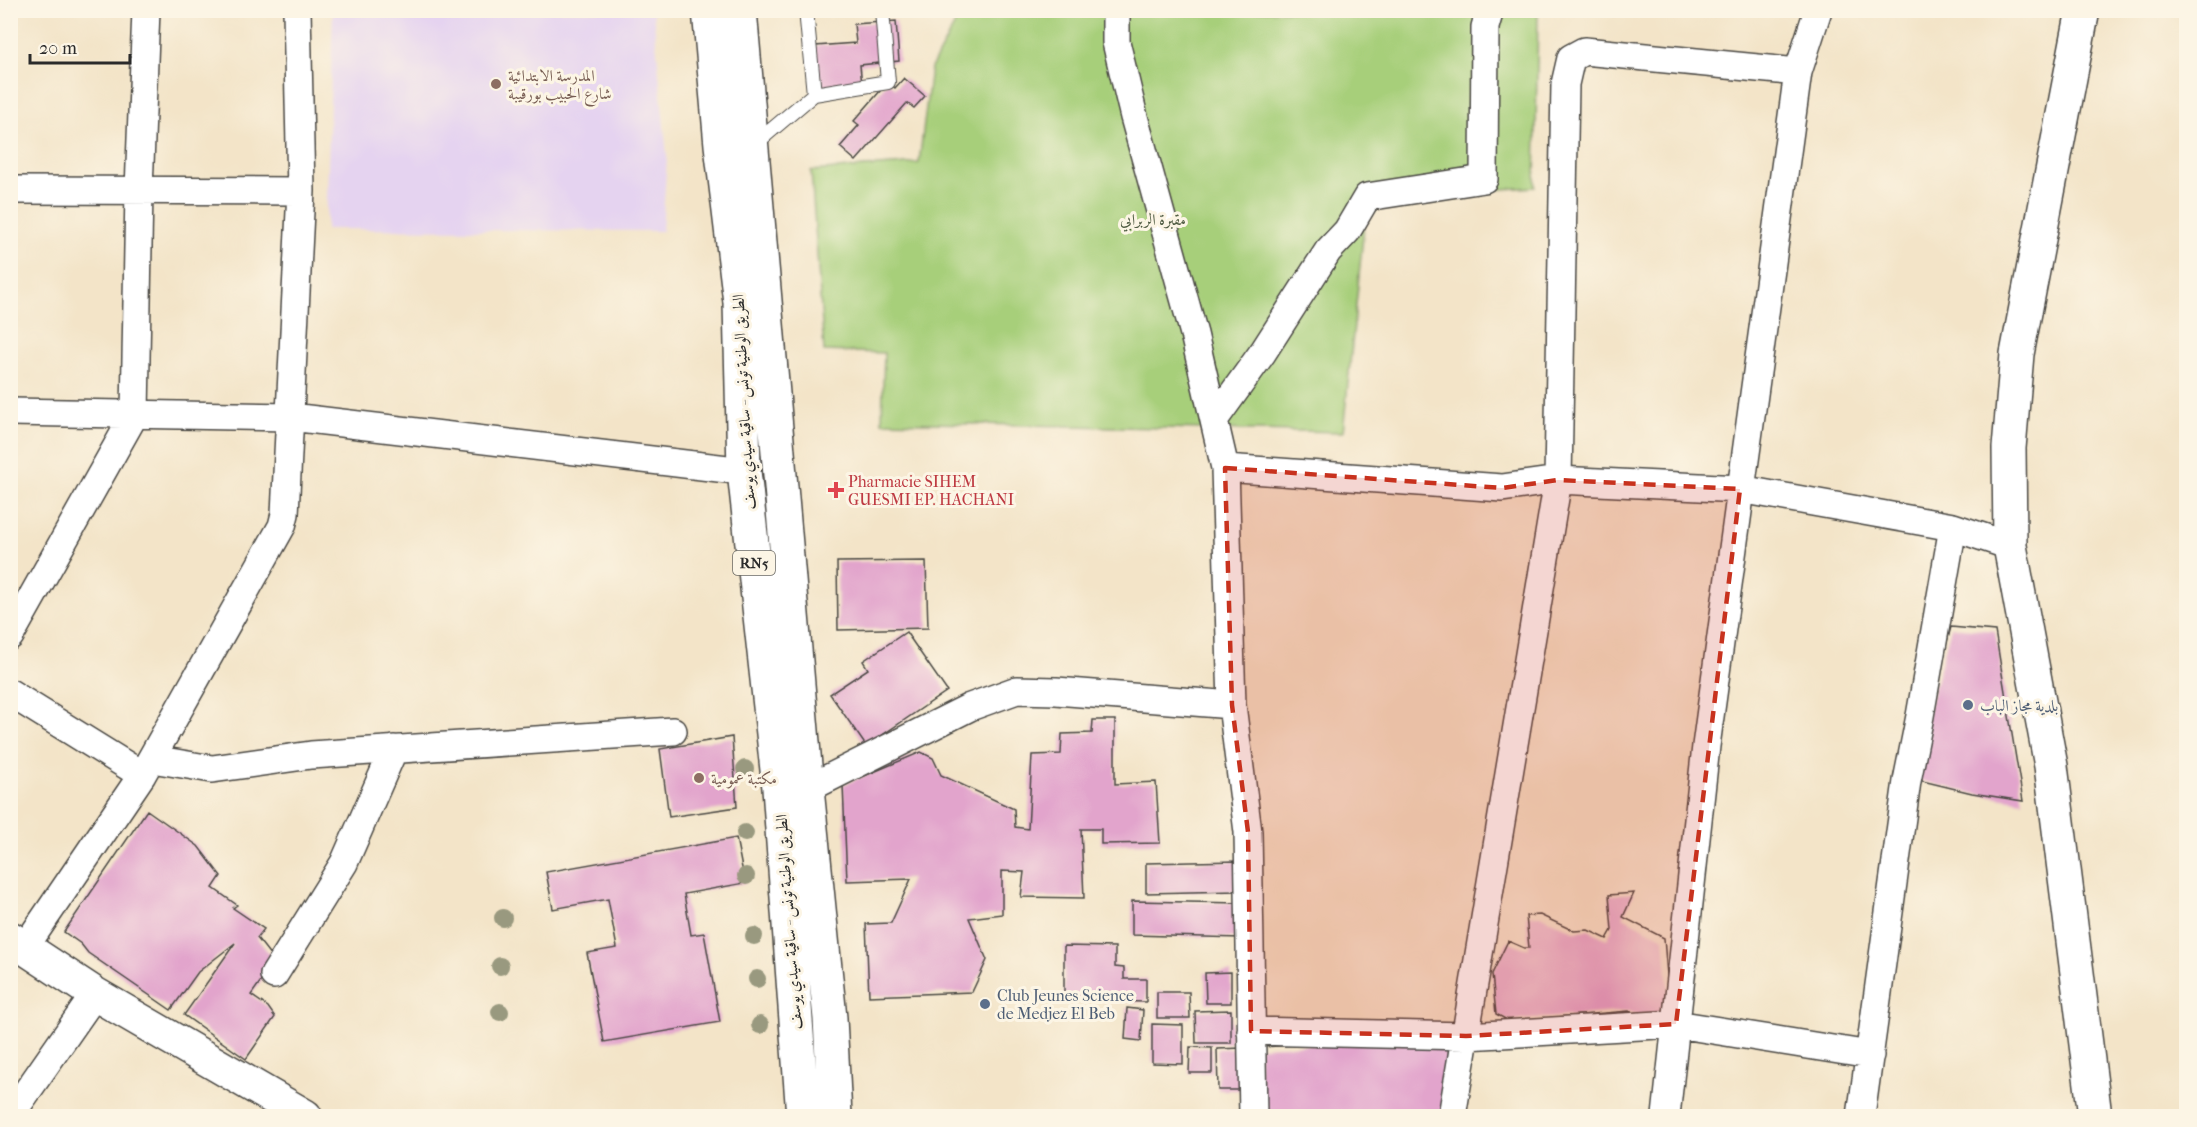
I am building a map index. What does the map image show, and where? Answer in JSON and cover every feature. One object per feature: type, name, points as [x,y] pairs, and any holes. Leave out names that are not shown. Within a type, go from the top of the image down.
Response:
[{"type":"main road","name":"الطريق الوطنية تونس - ساقية سيدي يوسف","points":[[709,10],[721,145],[740,302],[744,471],[779,788],[803,1116]]},
{"type":"main road","name":"الطريق الوطنية تونس - ساقية سيدي يوسف","points":[[740,10],[807,789],[830,1018],[835,1116]]},
{"type":"main road","points":[[2082,10],[2017,354],[2009,448],[2010,546],[2051,766],[2095,1116]]},
{"type":"main road","points":[[18,943],[95,994],[305,1116]]},
{"type":"street","points":[[10,636],[135,414],[139,190],[146,10]]},
{"type":"street","points":[[18,943],[147,767],[282,526],[285,514],[291,417],[301,191],[297,10]]},
{"type":"street","points":[[1116,10],[1116,42],[1194,334],[1225,468],[1232,705],[1248,832],[1253,1116]]},
{"type":"street","points":[[1214,420],[1263,352],[1328,252],[1347,231],[1368,197],[1484,178],[1485,27],[1490,10]]},
{"type":"street","points":[[1666,1116],[1706,746],[1740,489],[1798,72],[1818,10]]},
{"type":"street","points":[[1452,1116],[1558,480],[1565,84],[1572,58],[1584,51],[1798,72]]},
{"type":"street","points":[[10,190],[301,191]]},
{"type":"street","points":[[10,412],[291,417],[744,471]]},
{"type":"street","points":[[1225,468],[1502,488],[1558,480],[1740,489],[1953,527],[2010,546]]},
{"type":"street","points":[[1862,1116],[1906,781],[1920,716],[1953,527]]},
{"type":"street","points":[[807,789],[970,707],[1017,690],[1232,705]]},
{"type":"street","points":[[10,693],[147,767],[212,769],[311,755],[673,730]]},
{"type":"street","points":[[274,975],[344,863],[394,749]]},
{"type":"street","points":[[10,1116],[95,994]]},
{"type":"street","points":[[1251,1031],[1466,1036],[1676,1024],[1870,1055]]},
{"type":"lane","points":[[806,10],[814,94]]},
{"type":"lane","points":[[753,146],[814,94],[888,82],[882,10]]},
{"type":"highlighted area","points":[[1225,468],[1502,488],[1558,480],[1740,489],[1676,1024],[1466,1036],[1251,1031],[1248,832],[1232,705]]},
{"type":"shaded area","name":"المدرسة الابتدائية شارع الحبيب بورقيبة","points":[[333,11],[653,11],[667,157],[662,231],[326,229]]},
{"type":"green space","name":"مقبرة الربرابي","points":[[962,11],[1538,11],[1535,187],[1367,197],[1343,432],[882,422],[884,353],[824,351],[811,171],[919,163],[931,68]]},
{"type":"building","points":[[896,21],[899,61],[860,65],[862,85],[819,88],[815,46],[856,43],[854,24]]},
{"type":"building","points":[[904,78],[925,96],[914,108],[907,103],[856,161],[840,147],[859,125],[854,121],[888,82],[895,88]]},
{"type":"building","points":[[926,561],[928,628],[838,630],[837,562]]},
{"type":"building","name":"بلدية مجاز الباب","points":[[1951,627],[1995,631],[2023,801],[1972,793],[1910,778]]},
{"type":"building","points":[[906,632],[947,691],[866,746],[830,694],[868,669],[863,661]]},
{"type":"building","points":[[1093,720],[1115,720],[1115,784],[1156,782],[1160,843],[1101,844],[1101,829],[1081,829],[1084,898],[1021,897],[1024,872],[1002,871],[1002,914],[969,918],[987,960],[972,992],[869,996],[866,924],[891,923],[911,879],[847,881],[843,785],[921,752],[933,758],[941,775],[1014,809],[1015,827],[1028,829],[1032,755],[1061,754],[1062,734],[1092,733]]},
{"type":"building","name":"مكتبة عمومية","points":[[732,737],[737,807],[669,817],[660,749]]},
{"type":"building","points":[[147,810],[198,846],[221,876],[213,888],[237,905],[233,908],[264,929],[257,938],[275,961],[251,995],[268,1007],[275,1017],[246,1059],[184,1015],[235,943],[198,972],[171,1010],[88,953],[81,944],[64,932]]},
{"type":"building","points":[[736,838],[745,883],[684,894],[691,935],[704,933],[720,1022],[604,1042],[587,953],[617,948],[608,899],[553,909],[546,872]]},
{"type":"building","points":[[1238,861],[1238,891],[1146,893],[1146,863]]},
{"type":"building","points":[[1634,893],[1623,917],[1664,938],[1670,1013],[1637,1015],[1629,1011],[1509,1021],[1496,1014],[1492,974],[1508,941],[1529,948],[1526,916],[1540,915],[1574,931],[1588,930],[1607,939],[1612,930],[1609,895]]},
{"type":"building","points":[[1132,901],[1242,903],[1241,938],[1132,935]]},
{"type":"building","points":[[1064,946],[1115,947],[1115,967],[1124,968],[1124,979],[1146,979],[1146,1002],[1064,1000]]},
{"type":"building","points":[[1231,972],[1231,1003],[1206,1003],[1205,973]]},
{"type":"building","points":[[1157,992],[1189,992],[1190,1018],[1157,1018]]},
{"type":"building","points":[[1127,1008],[1143,1010],[1141,1041],[1125,1039]]},
{"type":"building","points":[[1231,1010],[1231,1043],[1196,1043],[1195,1011]]},
{"type":"building","points":[[1152,1024],[1183,1025],[1183,1064],[1152,1063]]},
{"type":"building","points":[[1448,1039],[1451,1116],[1260,1116],[1259,1047]]},
{"type":"building","points":[[1190,1047],[1212,1048],[1212,1073],[1189,1073]]},
{"type":"building","points":[[1242,1048],[1242,1090],[1218,1090],[1217,1049]]},
{"type":"place","name":"المدرسة الابتدائية شارع الحبيب بورقيبة","points":[[496,84]]},
{"type":"place","name":"Pharmacie SIHEM GUESMI EP. HACHANI","points":[[836,490]]},
{"type":"place","name":"بلدية مجاز الباب","points":[[1968,705]]},
{"type":"place","name":"مكتبة عمومية","points":[[699,778]]},
{"type":"place","name":"Club Jeunes Science de Medjez El Beb","points":[[985,1004]]}]
